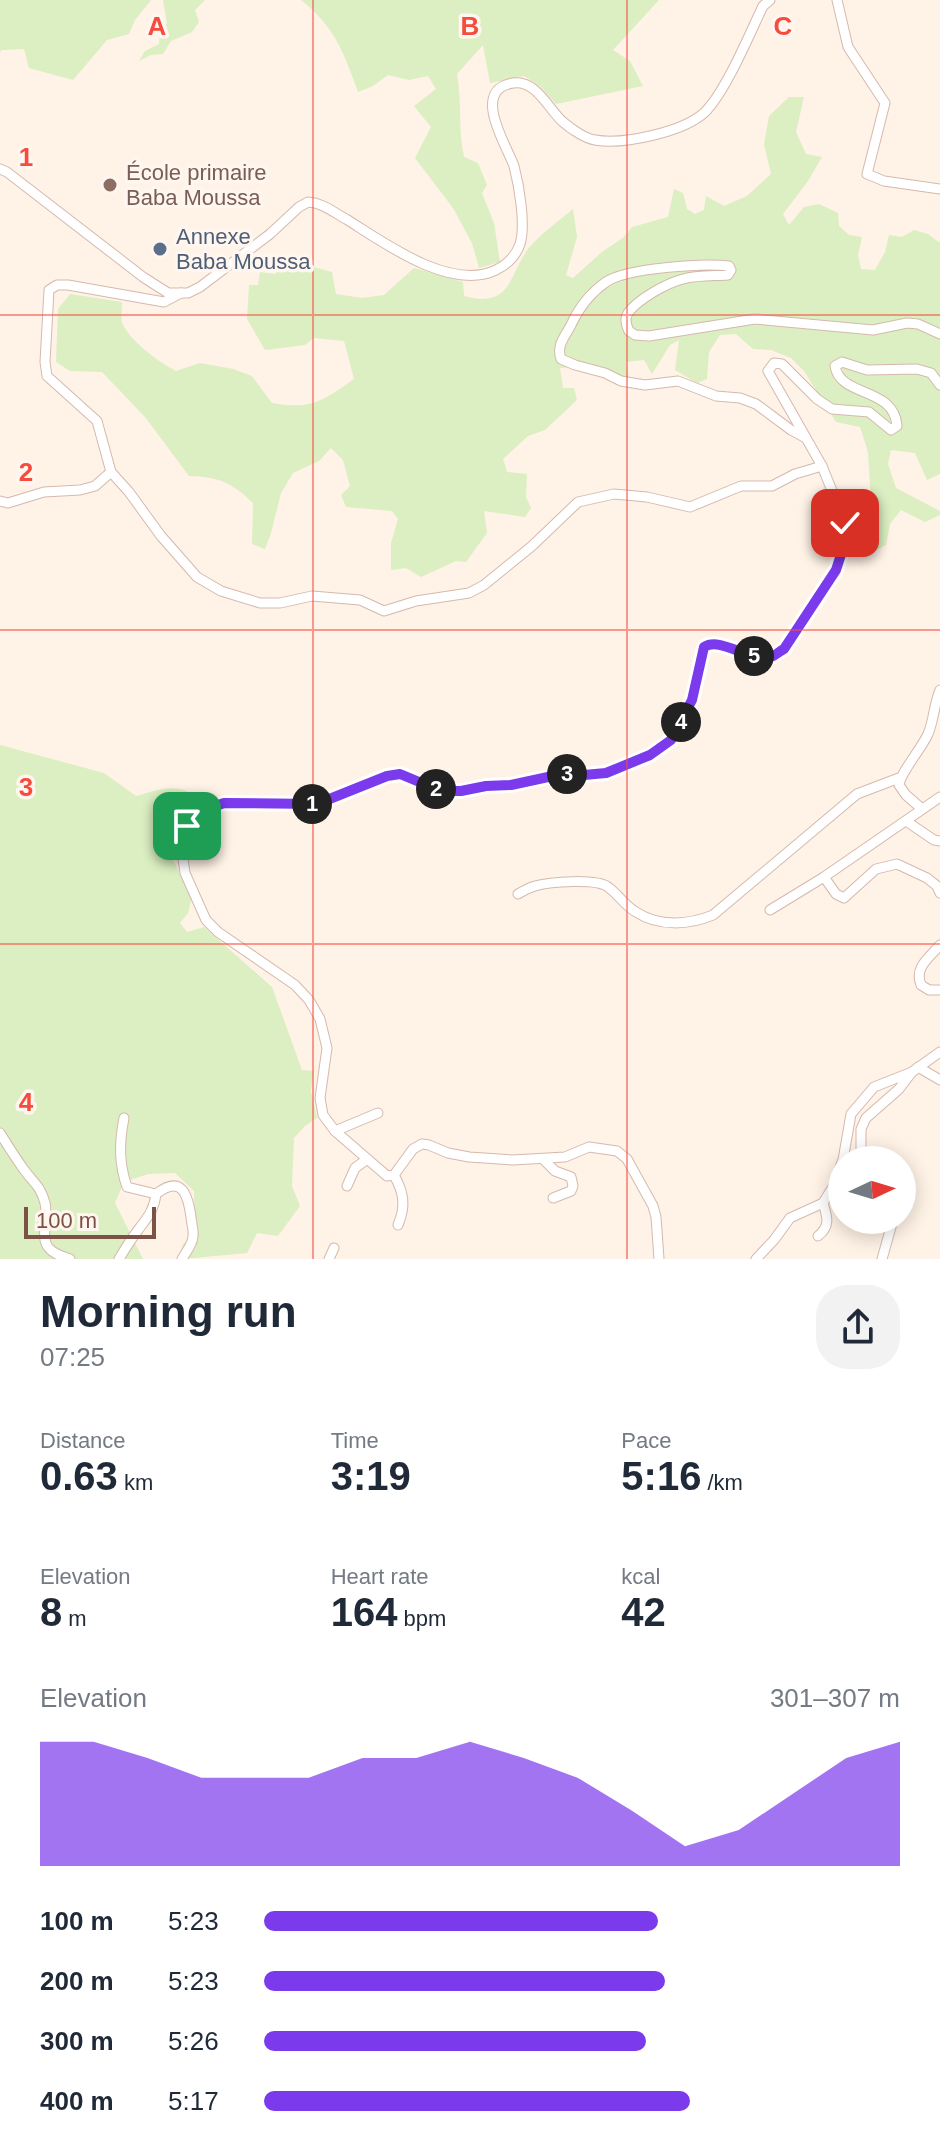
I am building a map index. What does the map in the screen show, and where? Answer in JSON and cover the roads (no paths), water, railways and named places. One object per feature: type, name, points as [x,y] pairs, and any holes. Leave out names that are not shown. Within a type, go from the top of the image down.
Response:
[{"type":"street","points":[[0,169],[168,293],[188,293],[200,287],[308,202],[324,206],[411,259],[434,269],[474,275],[489,273],[502,267],[515,254],[521,241],[522,215],[513,165],[493,113],[492,105],[499,90],[513,83],[529,86],[564,123],[592,140],[624,141],[664,134],[703,114],[720,91],[763,6],[770,0]]},
{"type":"street","points":[[837,0],[848,47],[885,103],[867,174],[884,181],[940,189]]},
{"type":"street","points":[[804,437],[756,404],[740,398],[716,396],[678,381],[645,385],[621,381],[561,359],[559,346],[576,311],[607,281],[659,268],[702,265],[729,266],[731,270],[728,275],[684,278],[666,285],[643,299],[627,314],[629,331],[635,335],[649,336],[755,319],[873,330],[907,323],[918,324],[940,334]]},
{"type":"street","points":[[181,293],[164,302],[57,285],[49,290],[47,376],[97,421],[111,472],[197,577],[221,591],[260,603],[280,603],[312,596],[360,600],[384,611],[416,601],[469,593],[484,585],[532,546],[578,502],[614,494],[647,497],[690,507],[741,486],[772,486],[795,474],[822,466]]},
{"type":"street","points":[[659,1259],[653,1206],[627,1159],[617,1151],[589,1147],[565,1157],[513,1160],[469,1157],[422,1144],[413,1149],[394,1175],[387,1176],[366,1160],[323,1115],[320,1098],[327,1048],[320,1019],[309,1000],[295,985],[218,932],[206,920],[185,873],[181,845],[187,826],[202,811],[224,803],[317,804],[387,776],[400,774],[441,791],[461,791],[562,774],[606,773],[650,755],[671,740],[677,731],[692,700],[704,647],[719,644],[757,657],[772,656],[784,649],[836,570],[847,536],[845,523],[822,466],[768,371],[774,363],[782,364],[817,399],[832,409],[869,412],[891,430],[897,426],[889,405],[876,396],[849,386],[836,374],[835,366],[842,362],[867,370],[917,369],[931,373],[940,385]]},
{"type":"street","points":[[0,501],[8,503],[44,492],[80,490],[95,486],[111,472]]},
{"type":"street","points":[[518,894],[535,886],[598,883],[607,886],[634,912],[655,921],[684,923],[713,915],[857,794],[899,778],[914,760],[929,733],[940,690]]},
{"type":"street","points":[[899,778],[899,785],[906,795],[922,809]]},
{"type":"street","points":[[770,910],[824,877],[940,797]]},
{"type":"street","points":[[906,821],[940,841]]},
{"type":"street","points":[[824,877],[836,894],[844,898],[876,869],[897,864],[927,878],[940,893]]},
{"type":"street","points":[[940,945],[919,970],[918,977],[921,985],[929,990],[940,990]]},
{"type":"street","points":[[845,1146],[851,1114],[874,1087],[915,1069],[940,1052]]},
{"type":"street","points":[[915,1069],[940,1080]]},
{"type":"street","points":[[861,1146],[861,1129],[866,1118],[899,1089],[915,1069]]},
{"type":"street","points":[[335,1131],[378,1113]]},
{"type":"street","points":[[124,1118],[120,1152],[127,1187],[156,1194],[175,1186],[185,1191],[188,1198],[193,1236],[182,1259]]},
{"type":"street","points":[[0,1133],[27,1175],[37,1184],[46,1205],[44,1238],[47,1246],[54,1253],[70,1259]]},
{"type":"street","points":[[543,1159],[555,1171],[571,1177],[571,1191],[553,1198]]},
{"type":"street","points":[[347,1186],[355,1168],[366,1160]]},
{"type":"street","points":[[394,1175],[404,1203],[398,1225]]},
{"type":"street","points":[[119,1259],[149,1217],[156,1194]]},
{"type":"street","points":[[756,1259],[790,1218],[823,1203],[828,1195]]},
{"type":"street","points":[[818,1236],[828,1224],[823,1203]]},
{"type":"street","points":[[882,1259],[889,1234]]},
{"type":"street","points":[[329,1259],[334,1248]]},
{"type":"place","name":"École primaire Baba Moussa","points":[[110,185]]},
{"type":"place","name":"Annexe Baba Moussa","points":[[160,249]]}]
